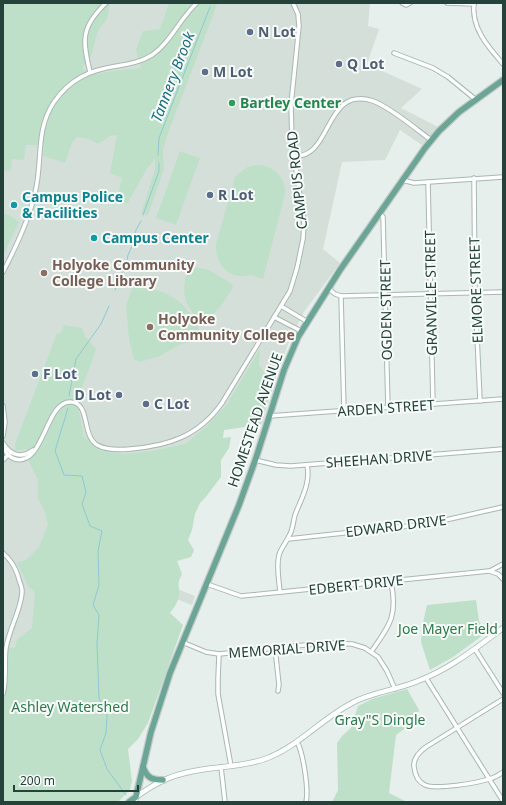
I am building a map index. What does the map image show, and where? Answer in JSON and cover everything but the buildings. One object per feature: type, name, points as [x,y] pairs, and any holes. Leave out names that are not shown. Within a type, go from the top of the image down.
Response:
[{"type":"main road","name":"HOMESTEAD AVENUE","points":[[136,799],[150,737],[161,699],[182,642],[230,527],[255,460],[289,358],[306,321],[379,213],[431,140],[452,118],[503,80]]},
{"type":"main road","points":[[129,802],[136,799],[163,780],[184,773],[249,764],[282,752],[352,702],[426,678],[449,666],[503,628]]},
{"type":"main road","points":[[143,767],[149,778],[154,780],[163,780]]},
{"type":"street","points":[[90,72],[84,48],[85,36],[93,17],[106,3]]},
{"type":"street","points":[[3,272],[15,248],[32,206],[35,193],[40,139],[47,115],[56,100],[75,80],[90,72],[137,62],[150,56],[163,46],[197,3]]},
{"type":"street","name":"CAMPUS ROAD","points":[[9,454],[21,456],[35,448],[56,412],[64,404],[69,402],[77,403],[81,406],[90,437],[97,445],[122,450],[148,448],[169,443],[202,426],[217,411],[294,282],[303,234],[302,210],[293,156],[291,105],[299,26],[298,14],[293,3]]},
{"type":"street","points":[[402,3],[406,5],[410,3]]},
{"type":"street","points":[[447,3],[474,4],[475,20],[479,32],[503,64]]},
{"type":"street","points":[[394,53],[433,68],[448,77],[476,99]]},
{"type":"street","points":[[293,156],[303,157],[312,151],[340,108],[348,102],[358,100],[371,101],[378,104],[407,122],[431,140]]},
{"type":"street","points":[[402,180],[414,183],[503,177]]},
{"type":"street","name":"ELMORE STREET","points":[[474,178],[475,292],[480,401]]},
{"type":"street","name":"GRANVILLE STREET","points":[[428,182],[433,404]]},
{"type":"street","name":"OGDEN STREET","points":[[379,213],[383,218],[388,408]]},
{"type":"street","points":[[328,288],[341,296],[503,292]]},
{"type":"street","points":[[341,296],[344,411]]},
{"type":"street","points":[[281,306],[306,321]]},
{"type":"street","points":[[274,317],[301,331]]},
{"type":"street","name":"ARDEN STREET","points":[[269,416],[503,399]]},
{"type":"street","points":[[3,406],[5,426],[3,436]]},
{"type":"street","points":[[3,442],[4,447],[9,454],[3,460]]},
{"type":"street","name":"SHEEHAN DRIVE","points":[[255,460],[280,466],[307,465],[503,449]]},
{"type":"street","points":[[280,592],[278,568],[279,558],[282,548],[288,539],[295,516],[304,496],[308,476],[307,465]]},
{"type":"street","name":"EDWARD DRIVE","points":[[288,539],[428,524],[503,507]]},
{"type":"street","points":[[3,553],[10,559],[14,566],[22,589],[19,606],[7,643],[6,678],[3,694]]},
{"type":"street","points":[[489,571],[503,564]]},
{"type":"street","points":[[489,571],[498,574],[503,580]]},
{"type":"street","name":"EDBERT DRIVE","points":[[207,584],[241,596],[392,582],[489,571]]},
{"type":"street","points":[[392,582],[394,599],[393,616],[389,626],[372,652],[381,661],[395,689]]},
{"type":"street","name":"MEMORIAL DRIVE","points":[[182,642],[206,652],[219,654],[343,643],[359,646],[372,652]]},
{"type":"street","points":[[275,648],[279,685],[278,691]]},
{"type":"street","points":[[475,649],[503,693]]},
{"type":"street","points":[[219,654],[218,694],[231,766]]},
{"type":"street","points":[[426,678],[503,800]]},
{"type":"street","points":[[503,699],[426,747],[418,754],[414,768],[418,779],[423,784],[432,786],[445,786],[490,779],[503,772]]},
{"type":"street","points":[[297,742],[302,752],[306,785],[306,802]]},
{"type":"street","points":[[221,767],[225,802]]},
{"type":"shaded area","name":"Holyoke Community College","points":[[19,3],[370,3],[368,26],[379,29],[367,64],[422,89],[401,108],[438,127],[422,145],[400,130],[385,160],[342,162],[323,249],[340,263],[304,312],[289,342],[276,377],[262,424],[211,432],[160,582],[195,596],[192,605],[171,597],[167,627],[3,648],[3,5]]},
{"type":"green space","points":[[3,3],[110,3],[107,19],[98,31],[91,56],[82,68],[91,75],[141,68],[136,50],[143,31],[160,29],[169,3],[215,3],[217,5],[168,133],[163,151],[164,169],[148,215],[141,214],[155,169],[155,159],[148,167],[127,204],[117,199],[122,178],[110,173],[117,135],[110,136],[98,144],[89,139],[77,137],[72,143],[65,163],[43,156],[44,145],[26,145],[24,160],[12,159],[11,170],[3,173]]},
{"type":"green space","points":[[180,151],[200,158],[176,225],[156,218]]},
{"type":"green space","points":[[256,165],[268,167],[277,173],[281,177],[285,188],[285,194],[263,279],[252,275],[233,275],[221,265],[216,250],[216,244],[235,177],[247,167]]},
{"type":"green space","points":[[3,213],[11,216],[19,222],[3,255]]},
{"type":"green space","points":[[190,266],[209,270],[232,284],[233,288],[220,307],[205,323],[192,311],[185,298],[185,283]]},
{"type":"green space","points":[[132,288],[157,290],[176,300],[191,315],[203,338],[181,344],[160,356],[140,362],[134,359],[129,339],[126,306]]},
{"type":"green space","name":"Ashley Watershed","points":[[64,325],[82,328],[85,336],[96,349],[79,395],[79,411],[84,436],[100,451],[124,454],[152,451],[185,444],[208,425],[227,404],[260,349],[259,365],[272,384],[258,431],[250,426],[224,430],[223,438],[231,437],[229,448],[221,460],[221,477],[200,503],[195,514],[192,530],[188,540],[194,550],[191,557],[177,561],[182,574],[179,583],[179,592],[176,605],[170,613],[183,625],[148,723],[138,739],[128,749],[132,781],[130,790],[118,802],[3,802],[3,648],[15,647],[17,640],[32,628],[35,592],[28,586],[17,563],[27,559],[39,547],[48,524],[44,510],[38,499],[38,480],[29,462],[26,449],[15,451],[15,444],[57,333],[60,334]]},
{"type":"green space","name":"Joe Mayer Field","points":[[476,600],[479,621],[486,633],[453,657],[430,670],[421,642],[422,627],[427,605]]},
{"type":"green space","name":"Gray\"S Dingle","points":[[407,689],[419,710],[415,721],[396,735],[389,793],[407,802],[332,802],[338,790],[337,743],[351,728],[358,706],[372,699]]},
{"type":"waterway","name":"Tannery Brook","points":[[158,155],[159,138],[210,7]]},
{"type":"waterway","name":"Tannery Brook","points":[[143,215],[159,171],[159,163]]},
{"type":"waterway","name":"Tannery Brook","points":[[127,260],[136,230],[141,221]]},
{"type":"waterway","name":"Tannery Brook","points":[[115,290],[126,265]]},
{"type":"waterway","name":"Tannery Brook","points":[[69,396],[76,359],[101,324],[109,306]]},
{"type":"waterway","name":"Tannery Brook","points":[[68,408],[55,451],[64,475],[82,476],[86,492],[82,504],[90,526],[102,531],[98,551],[99,585],[93,605],[99,615],[97,644],[99,698],[107,716],[106,733],[100,750],[107,769],[126,795]]},
{"type":"place","name":"N Lot","points":[[250,32]]},
{"type":"place","name":"Q Lot","points":[[339,64]]},
{"type":"place","name":"M Lot","points":[[205,72]]},
{"type":"place","name":"Bartley Center","points":[[232,103]]},
{"type":"place","name":"R Lot","points":[[210,195]]},
{"type":"place","name":"Campus Police & Facilities","points":[[14,205]]},
{"type":"place","name":"Campus Center","points":[[94,238]]},
{"type":"place","name":"Holyoke Community College Library","points":[[44,273]]},
{"type":"place","name":"Holyoke Community College","points":[[150,327]]},
{"type":"place","name":"F Lot","points":[[35,374]]},
{"type":"place","name":"D Lot","points":[[119,395]]},
{"type":"place","name":"C Lot","points":[[146,404]]}]
